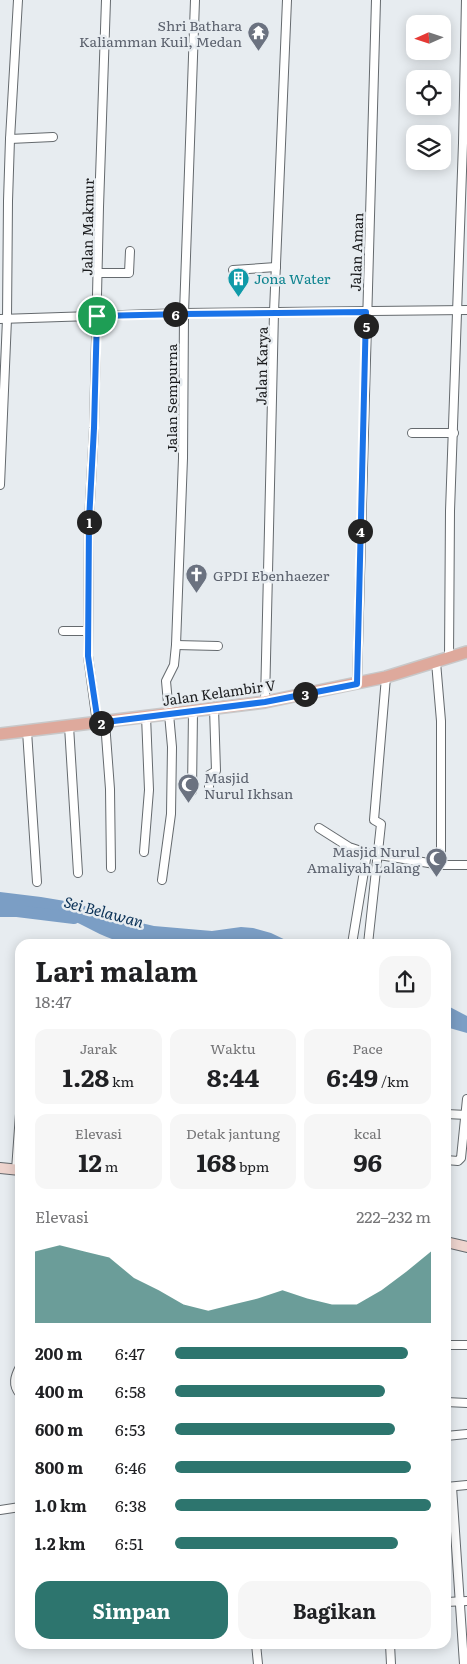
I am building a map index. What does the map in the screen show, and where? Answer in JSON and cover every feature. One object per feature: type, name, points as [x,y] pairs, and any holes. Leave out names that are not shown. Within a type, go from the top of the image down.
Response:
[{"type":"main road","name":"Jalan Kelambir V","points":[[0,734],[265,702],[386,677],[467,652]]},
{"type":"street","points":[[0,486],[10,139],[18,0]]},
{"type":"street","name":"Jalan Makmur","points":[[106,0],[94,428],[89,521],[88,656],[101,723],[110,789],[111,868]]},
{"type":"street","name":"Jalan Sempurna","points":[[162,880],[171,814],[172,747],[166,681],[174,665],[176,645],[183,458],[184,314],[195,0]]},
{"type":"street","name":"Jalan Karya","points":[[265,702],[274,312],[287,0]]},
{"type":"street","name":"Jalan Aman","points":[[357,684],[376,0]]},
{"type":"street","points":[[449,656],[450,512],[464,134],[466,0]]},
{"type":"street","points":[[10,139],[53,138]]},
{"type":"street","points":[[98,274],[130,273],[130,251]]},
{"type":"street","points":[[233,270],[276,267]]},
{"type":"street","points":[[4,319],[274,312],[467,310]]},
{"type":"street","points":[[412,433],[454,433]]},
{"type":"street","points":[[63,631],[88,631]]},
{"type":"street","points":[[176,645],[218,646]]},
{"type":"street","points":[[436,662],[441,721],[441,865]]},
{"type":"street","points":[[369,939],[381,824],[374,820],[386,677]]},
{"type":"street","points":[[209,789],[209,776],[216,771],[214,708]]},
{"type":"street","points":[[192,791],[193,711]]},
{"type":"street","points":[[144,852],[149,790],[146,716]]},
{"type":"street","points":[[69,726],[78,873]]},
{"type":"street","points":[[27,730],[37,882]]},
{"type":"street","points":[[320,828],[349,847],[367,853],[441,865],[467,865]]},
{"type":"street","points":[[353,939],[367,853]]},
{"type":"street","points":[[451,1160],[458,1161],[461,1158],[467,1099]]},
{"type":"street","points":[[451,1114],[466,1116]]},
{"type":"street","points":[[0,1168],[15,1170]]},
{"type":"street","points":[[451,1243],[467,1246]]},
{"type":"street","points":[[451,1345],[467,1345]]},
{"type":"street","points":[[451,1402],[467,1403]]},
{"type":"street","points":[[451,1436],[467,1434]]},
{"type":"street","points":[[451,1487],[467,1485]]},
{"type":"street","points":[[451,1502],[464,1601],[464,1664]]},
{"type":"street","points":[[0,1510],[15,1508]]},
{"type":"street","points":[[451,1602],[464,1601]]},
{"type":"street","points":[[256,1649],[258,1664]]},
{"type":"street","points":[[390,1649],[391,1664]]},
{"type":"water","name":"Sei Belawan","points":[[0,892],[77,903],[107,915],[154,926],[212,931],[241,927],[253,928],[284,939],[113,939],[64,916],[37,911],[0,910]]},
{"type":"water","points":[[451,1008],[467,1016],[467,1033],[451,1028]]},
{"type":"waterway","name":"Sei Belawan","points":[[0,911],[17,911],[74,918]]},
{"type":"place","name":"Shri Bathara Kaliamman Kuil, Medan","points":[[258,52]]},
{"type":"place","name":"Jona Water","points":[[238,297]]},
{"type":"place","name":"GPDI Ebenhaezer","points":[[197,594]]},
{"type":"place","name":"Masjid Nurul Ikhsan","points":[[188,804]]},
{"type":"place","name":"Masjid Nurul Amaliyah Lalang","points":[[436,878]]},
{"type":"route","points":[[366,312],[357,684],[265,702],[98,723],[88,656],[89,521],[97,316],[366,312]]}]
